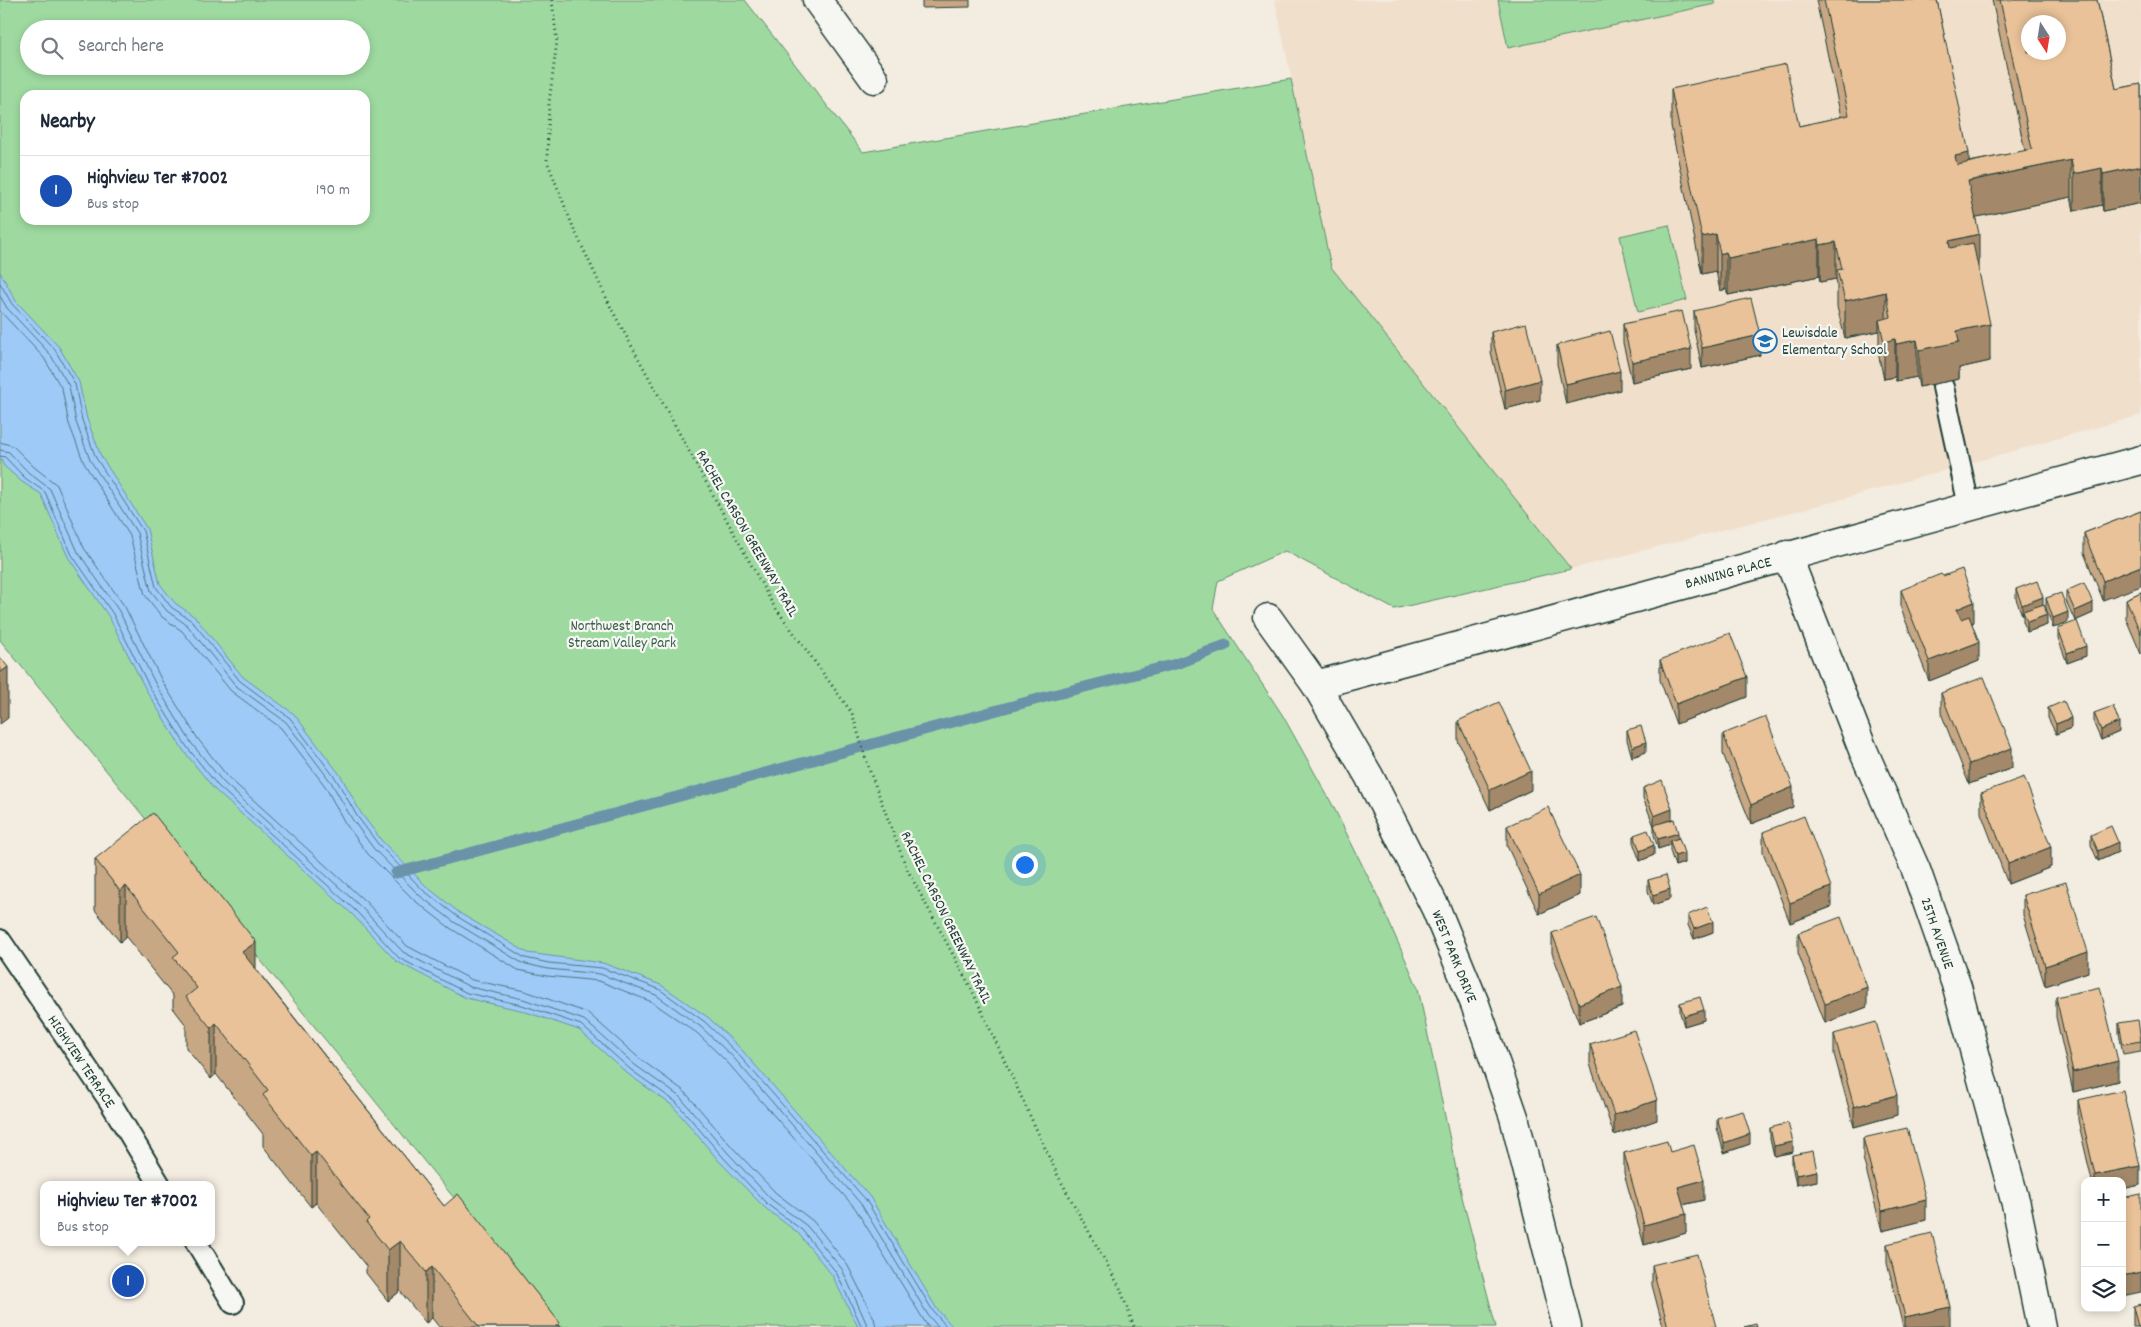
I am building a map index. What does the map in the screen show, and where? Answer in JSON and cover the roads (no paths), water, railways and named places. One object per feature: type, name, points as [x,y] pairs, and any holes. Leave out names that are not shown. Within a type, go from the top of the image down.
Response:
[{"type":"street","points":[[817,0],[874,79]]},
{"type":"street","name":"BANNING PLACE","points":[[1316,685],[2141,460]]},
{"type":"street","name":"25TH AVENUE","points":[[1787,555],[1863,750],[1916,870],[1957,987],[2016,1204],[2042,1327]]},
{"type":"street","name":"WEST PARK DRIVE","points":[[1268,618],[1316,685],[1369,776],[1436,909],[1475,1004],[1514,1117],[1567,1327]]},
{"type":"lane","points":[[1943,387],[1969,506]]},
{"type":"lane","name":"HIGHVIEW TERRACE","points":[[0,940],[108,1100],[158,1181]]},
{"type":"lane","points":[[198,1246],[233,1303]]},
{"type":"water","points":[[0,272],[16,301],[59,347],[79,382],[87,419],[101,456],[147,529],[160,584],[175,603],[195,617],[243,677],[294,714],[341,776],[361,813],[382,841],[426,886],[461,914],[528,953],[603,963],[661,985],[709,1018],[741,1049],[870,1197],[937,1309],[953,1327],[858,1327],[832,1275],[798,1233],[764,1207],[718,1160],[673,1106],[628,1074],[579,1030],[520,1010],[466,998],[396,961],[353,915],[215,790],[183,750],[146,690],[109,617],[68,557],[41,494],[22,482],[4,466],[0,457]]},
{"type":"waterway","points":[[396,873],[1053,695],[1176,664],[1226,645]]},
{"type":"place","name":"Lewisdale Elementary School","points":[[1765,341]]},
{"type":"place","name":"Highview Ter #7002","points":[[128,1281]]},
{"type":"park label","name":"Northwest Branch Stream Valley Park","points":[[622,634]]}]
